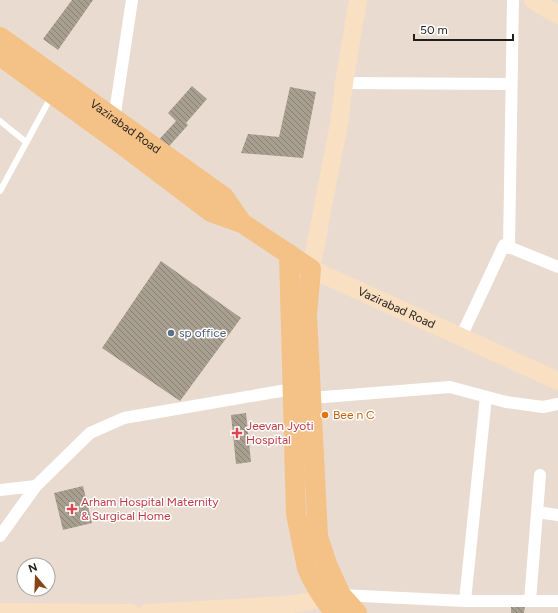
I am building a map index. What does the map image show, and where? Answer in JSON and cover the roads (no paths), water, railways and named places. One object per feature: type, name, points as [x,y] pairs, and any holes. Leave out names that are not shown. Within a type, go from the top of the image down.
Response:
[{"type":"main road","points":[[305,391],[307,315],[311,269],[340,118],[344,83],[358,0]]},
{"type":"main road","points":[[533,0],[558,15]]},
{"type":"main road","name":"Vazirabad Road","points":[[0,37],[224,197],[242,223]]},
{"type":"main road","name":"Vazirabad Road","points":[[0,56],[117,141],[211,212],[242,223],[311,269],[558,381]]},
{"type":"main road","points":[[289,254],[305,391],[318,536],[327,564],[333,602]]},
{"type":"main road","points":[[147,613],[333,602],[357,613]]},
{"type":"main road","points":[[0,612],[131,613]]},
{"type":"street","points":[[114,119],[132,0]]},
{"type":"street","points":[[509,248],[513,0]]},
{"type":"street","points":[[344,83],[511,84]]},
{"type":"street","points":[[461,337],[504,246],[558,267]]},
{"type":"street","points":[[0,536],[36,486],[90,433],[124,418],[305,391],[450,387],[506,402],[543,408],[558,404]]},
{"type":"street","points":[[465,601],[486,397]]},
{"type":"street","points":[[530,601],[540,475]]},
{"type":"street","points":[[0,490],[36,486]]},
{"type":"street","points":[[537,512],[558,515]]},
{"type":"street","points":[[333,602],[558,601]]},
{"type":"lane","points":[[0,191],[52,94]]},
{"type":"lane","points":[[0,121],[26,142]]},
{"type":"place","name":"sp office","points":[[171,333]]},
{"type":"place","name":"Bee n C","points":[[325,415]]},
{"type":"place","name":"Jeevan Jyoti Hospital","points":[[237,433]]},
{"type":"place","name":"Arham Hospital Maternity & Surgical Home","points":[[72,509]]}]
